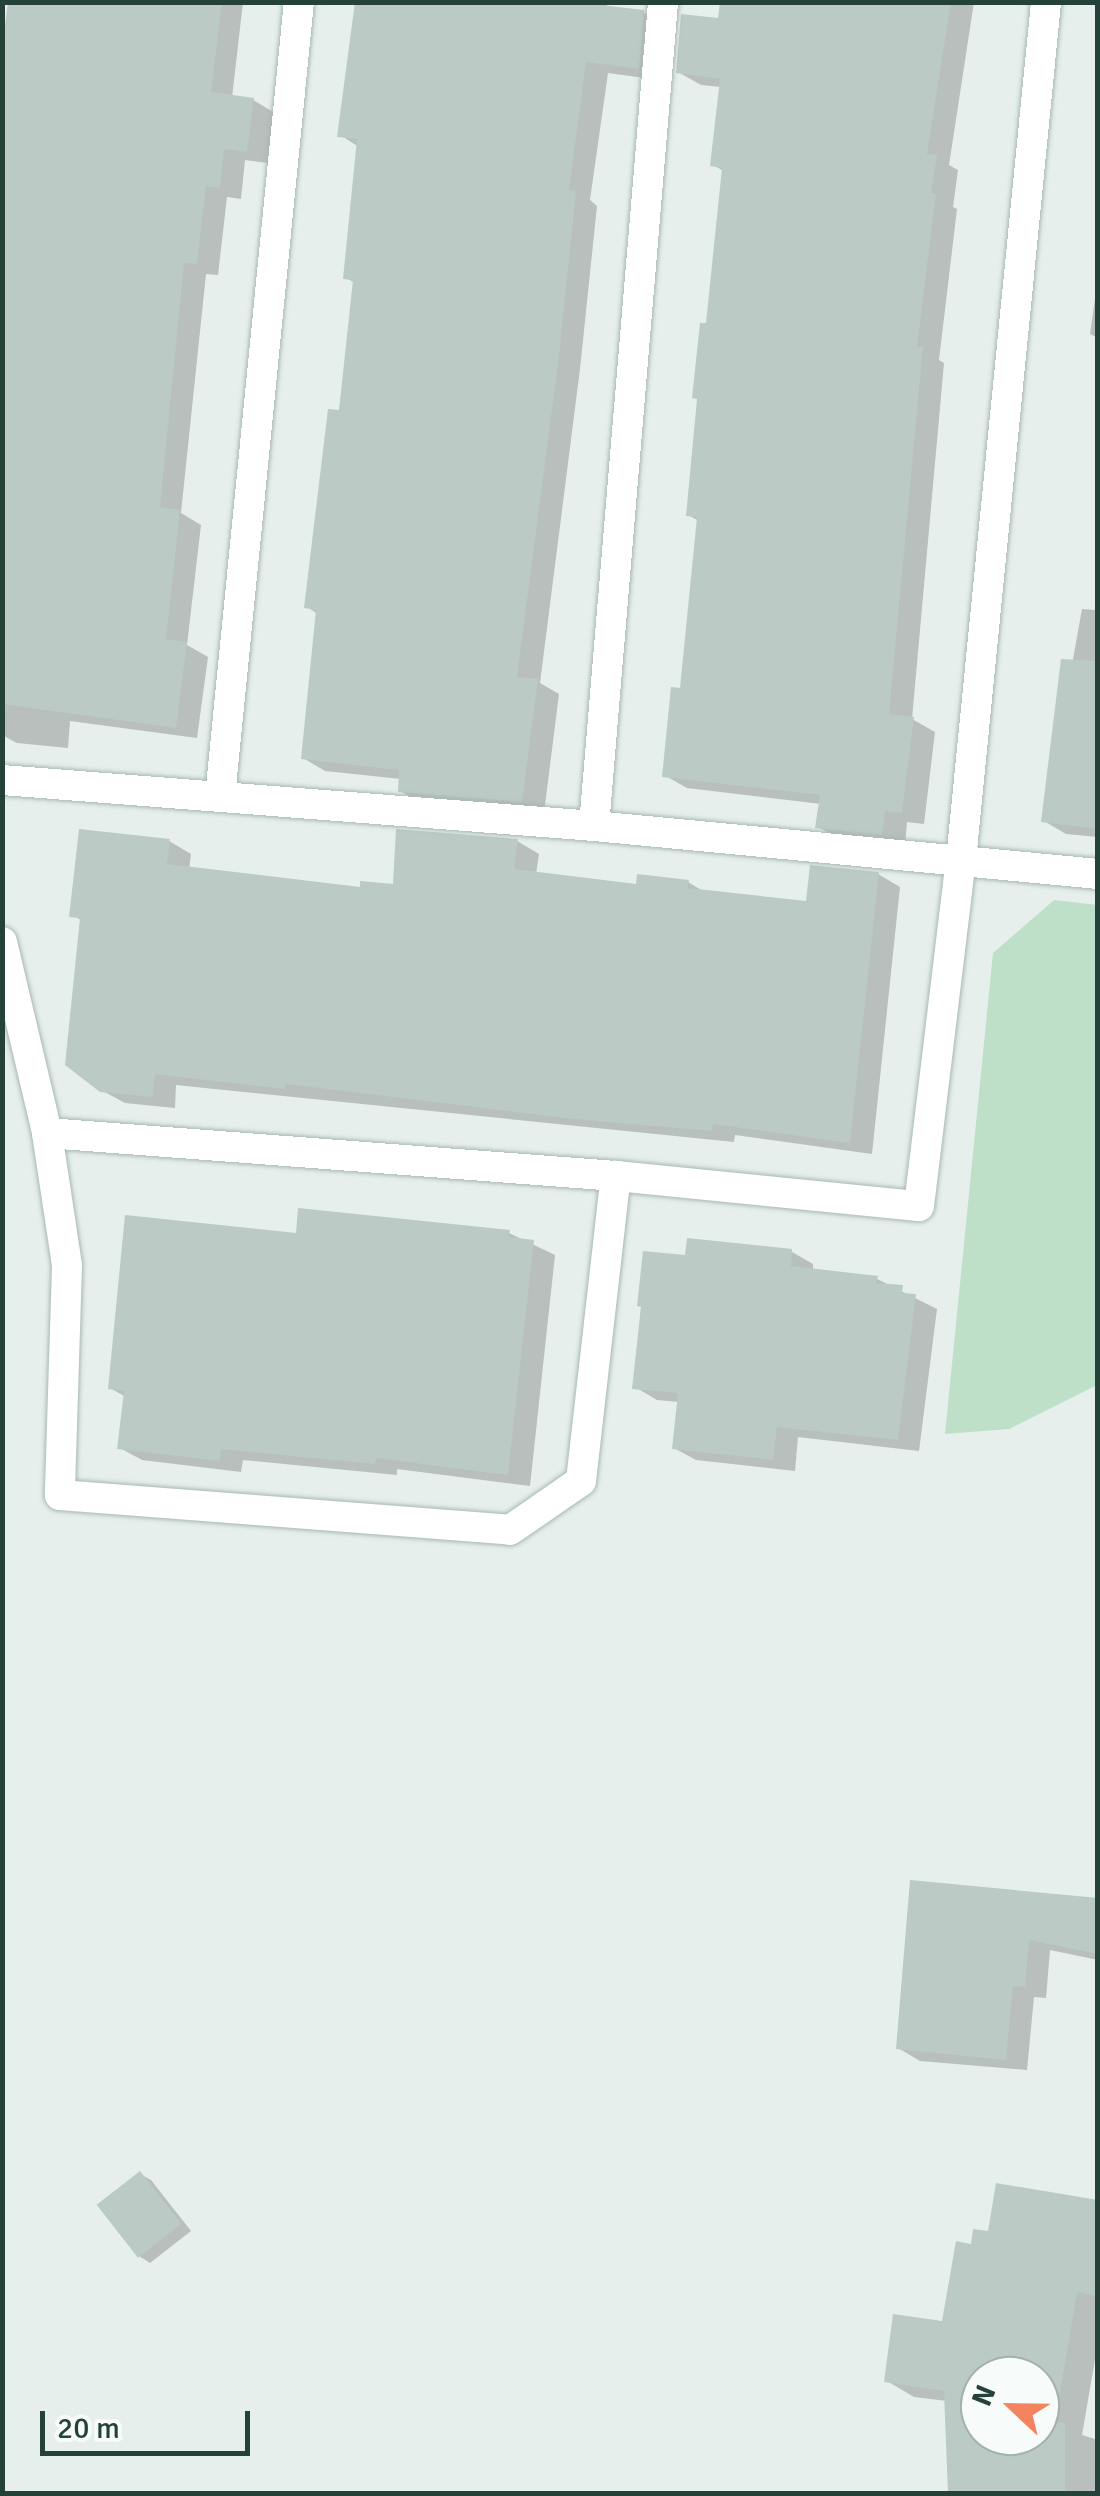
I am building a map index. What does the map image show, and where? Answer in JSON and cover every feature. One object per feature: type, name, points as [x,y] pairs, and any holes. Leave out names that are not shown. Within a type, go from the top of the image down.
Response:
[{"type":"street","points":[[220,797],[299,2]]},
{"type":"street","points":[[594,826],[663,2]]},
{"type":"street","points":[[47,1132],[616,1176],[919,1206],[961,860],[1046,2]]},
{"type":"street","points":[[2,780],[594,826],[1098,874]]},
{"type":"street","points":[[2,942],[47,1132],[67,1266],[60,1495],[510,1530],[581,1481],[616,1176]]},
{"type":"green space","points":[[1054,900],[1097,905],[1097,1385],[1009,1429],[945,1434],[993,953]]},
{"type":"building","points":[[8,2],[222,2],[211,92],[254,98],[247,152],[224,149],[220,188],[206,186],[197,264],[184,263],[160,507],[180,510],[166,639],[187,642],[176,728],[2,704],[2,49]]},
{"type":"building","points":[[355,2],[574,2],[644,10],[639,69],[586,62],[569,190],[576,191],[559,356],[517,677],[538,679],[522,802],[398,792],[399,770],[301,759],[316,610],[304,608],[328,409],[339,410],[353,280],[343,279],[357,139],[337,137]]},
{"type":"building","points":[[720,2],[951,2],[927,154],[937,155],[931,193],[936,194],[917,347],[923,347],[889,714],[914,717],[902,813],[885,811],[882,835],[815,828],[820,795],[662,777],[671,687],[680,688],[697,517],[686,516],[697,399],[692,398],[700,323],[706,323],[722,168],[710,166],[720,79],[676,73],[681,14],[718,18]]},
{"type":"building","points":[[1061,659],[1098,661],[1098,829],[1041,822]]},
{"type":"building","points":[[79,829],[170,839],[167,864],[360,887],[360,881],[393,884],[396,829],[518,839],[514,869],[636,884],[637,874],[689,880],[688,888],[806,901],[810,865],[879,872],[850,1143],[713,1124],[712,1131],[573,1119],[286,1084],[285,1089],[155,1074],[153,1097],[100,1092],[65,1065],[80,918],[69,917]]},
{"type":"building","points":[[298,1208],[510,1230],[508,1237],[534,1240],[508,1475],[376,1458],[375,1464],[221,1449],[220,1461],[117,1449],[124,1391],[108,1389],[125,1215],[296,1233]]},
{"type":"building","points":[[687,1238],[792,1249],[791,1266],[878,1276],[876,1283],[903,1285],[902,1293],[916,1294],[898,1440],[777,1427],[773,1460],[672,1449],[678,1393],[632,1389],[641,1307],[637,1306],[643,1251],[685,1255]]},
{"type":"building","points":[[910,1880],[1098,1898],[1098,1954],[1029,1940],[1025,1987],[1013,1986],[1006,2060],[896,2049]]},
{"type":"building","points":[[140,2171],[181,2224],[138,2258],[97,2205]]},
{"type":"building","points":[[996,2183],[1098,2200],[1098,2296],[1077,2292],[1060,2392],[1060,2356],[960,2356],[960,2456],[1060,2456],[1060,2422],[1065,2423],[1065,2494],[948,2494],[944,2391],[884,2382],[893,2314],[942,2321],[956,2241],[971,2244],[973,2229],[988,2231]]}]
